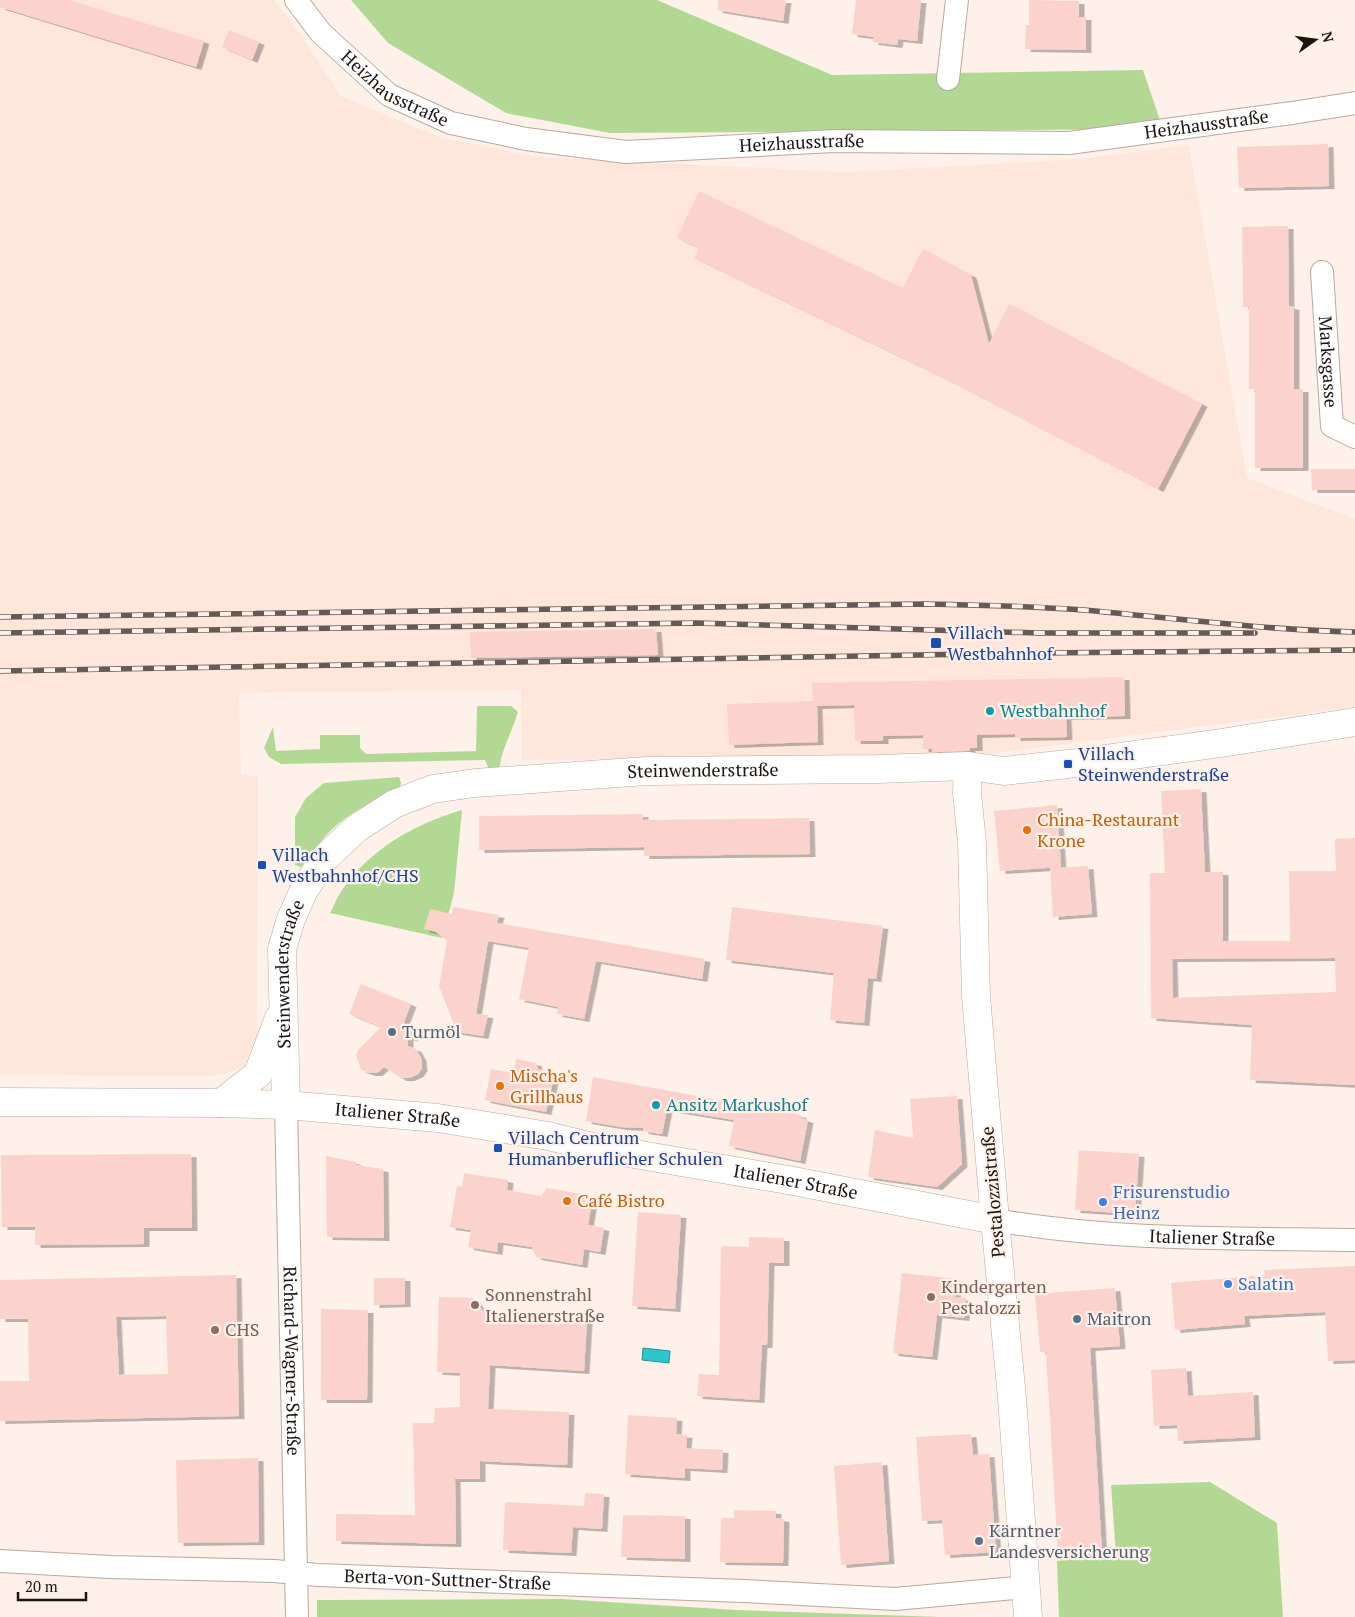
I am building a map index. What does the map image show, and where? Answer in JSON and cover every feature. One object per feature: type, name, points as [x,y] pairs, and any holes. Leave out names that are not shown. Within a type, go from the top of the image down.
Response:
[{"type":"street","name":"Heizhausstraße","points":[[296,0],[321,33],[389,95],[451,123],[526,140],[626,152],[834,142],[1069,143],[1355,103]]},
{"type":"street","points":[[948,79],[957,0]]},
{"type":"street","name":"Marksgasse","points":[[1322,272],[1332,426],[1355,437]]},
{"type":"street","name":"Steinwenderstraße","points":[[286,1105],[282,949],[291,919],[304,890],[325,858],[357,828],[394,804],[433,790],[475,783],[647,771],[876,769],[968,766],[1004,771],[1221,743],[1355,722]]},
{"type":"street","name":"Pestalozzistraße","points":[[968,766],[967,792],[972,843],[976,996],[994,1220],[1012,1398],[1028,1617]]},
{"type":"street","points":[[221,1103],[258,1074],[284,1007]]},
{"type":"street","name":"Italiener Straße","points":[[0,1102],[286,1105],[438,1118],[548,1136],[593,1147],[1024,1225],[1168,1238],[1355,1240]]},
{"type":"street","name":"Richard-Wagner-Straße","points":[[286,1105],[296,1617]]},
{"type":"street","name":"Berta-von-Suttner-Straße","points":[[0,1561],[110,1568],[268,1571],[296,1574],[744,1591],[895,1599],[1026,1587]]},
{"type":"shaded area","name":"Villach Westbahnhof","points":[[0,0],[274,0],[298,31],[341,96],[439,137],[538,157],[844,172],[1080,159],[1189,145],[1247,478],[1355,519],[1355,707],[971,756],[833,759],[522,760],[521,690],[239,693],[241,775],[258,776],[257,1045],[250,1057],[244,1065],[231,1072],[216,1076],[0,1075]]},
{"type":"green space","points":[[351,0],[657,0],[832,75],[1143,70],[1163,129],[610,133],[506,113],[388,43]]},
{"type":"green space","points":[[477,706],[511,706],[518,712],[504,748],[499,771],[490,771],[485,760],[281,764],[269,757],[264,748],[273,727],[276,751],[320,749],[320,735],[360,735],[360,748],[366,754],[476,751]]},
{"type":"green space","points":[[399,777],[401,783],[399,790],[349,815],[325,836],[301,867],[295,865],[295,817],[306,798],[324,783]]},
{"type":"green space","points":[[462,810],[454,893],[442,938],[330,913],[340,893],[354,875],[380,850],[411,830]]},
{"type":"green space","points":[[1210,1482],[1277,1523],[1283,1617],[1059,1617],[1057,1561],[1116,1555],[1111,1485]]},
{"type":"green space","points":[[561,1599],[736,1610],[942,1617],[317,1617],[317,1600]]},
{"type":"water","points":[[643,1348],[670,1351],[669,1363],[642,1360]]},
{"type":"building","points":[[0,0],[69,0],[204,41],[196,67],[0,7]]},
{"type":"building","points":[[718,0],[786,0],[783,21],[717,10]]},
{"type":"building","points":[[856,0],[921,0],[917,41],[898,39],[897,45],[873,42],[874,37],[852,34]]},
{"type":"building","points":[[1029,0],[1079,1],[1079,17],[1086,17],[1086,50],[1025,49],[1026,25],[1029,25]]},
{"type":"building","points":[[229,30],[259,42],[252,60],[222,47]]},
{"type":"building","points":[[1328,144],[1329,186],[1239,188],[1237,147]]},
{"type":"building","points":[[699,191],[903,288],[923,249],[971,275],[989,344],[1009,304],[1202,404],[1158,489],[942,377],[694,258],[699,248],[677,238]]},
{"type":"building","points":[[1288,226],[1289,306],[1294,307],[1294,389],[1303,389],[1303,468],[1255,468],[1255,389],[1249,389],[1249,307],[1243,307],[1242,227]]},
{"type":"building","points":[[1311,469],[1355,469],[1355,490],[1312,490]]},
{"type":"building","points":[[656,629],[658,655],[471,658],[470,632]]},
{"type":"building","name":"Westbahnhof","points":[[1124,677],[1125,716],[1066,717],[1067,737],[1015,738],[1015,734],[977,735],[977,748],[970,748],[969,751],[932,752],[932,749],[923,749],[923,735],[883,736],[883,741],[855,741],[854,705],[817,706],[818,742],[729,745],[727,704],[813,701],[812,683]]},
{"type":"building","points":[[1201,789],[1205,872],[1223,872],[1223,941],[1290,941],[1289,871],[1336,871],[1335,839],[1355,838],[1355,1085],[1250,1080],[1252,1025],[1151,1018],[1150,873],[1165,873],[1161,791]],"holes":[[[1335,958],[1336,992],[1173,998],[1172,959]]]},
{"type":"building","name":"China-Restaurant Krone","points":[[1057,805],[1061,867],[1000,871],[994,811]]},
{"type":"building","points":[[643,814],[643,820],[809,818],[810,854],[644,856],[644,847],[479,850],[479,816]]},
{"type":"building","points":[[1088,866],[1092,914],[1053,917],[1050,868]]},
{"type":"building","points":[[453,907],[499,915],[497,923],[705,959],[702,979],[596,961],[584,1019],[557,1014],[558,1007],[519,999],[529,948],[488,941],[476,1014],[488,1015],[483,1036],[457,1032],[439,986],[447,941],[436,932],[424,929],[430,909],[452,914]]},
{"type":"building","points":[[732,907],[883,926],[876,979],[868,978],[864,1023],[830,1020],[834,973],[726,960]]},
{"type":"building","name":"Turmöl","points":[[361,984],[411,1004],[404,1022],[413,1039],[408,1037],[408,1046],[416,1049],[421,1058],[422,1068],[418,1074],[409,1078],[401,1078],[384,1067],[377,1073],[361,1070],[356,1055],[359,1049],[381,1027],[349,1014]]},
{"type":"building","points":[[516,1059],[536,1063],[538,1069],[551,1071],[550,1080],[553,1081],[546,1112],[485,1100],[491,1069],[513,1073]]},
{"type":"building","points":[[593,1077],[801,1115],[801,1118],[808,1120],[800,1161],[729,1146],[734,1120],[667,1109],[662,1134],[643,1131],[643,1128],[621,1127],[586,1121]]},
{"type":"building","points":[[957,1096],[962,1164],[937,1187],[868,1177],[875,1130],[913,1138],[910,1099]]},
{"type":"building","points":[[1079,1150],[1139,1154],[1135,1214],[1075,1210]]},
{"type":"building","points":[[191,1154],[192,1228],[144,1228],[144,1244],[35,1245],[35,1227],[2,1227],[1,1155]]},
{"type":"building","points":[[326,1156],[356,1162],[356,1165],[383,1169],[384,1238],[327,1237]]},
{"type":"building","points":[[464,1173],[508,1180],[507,1190],[541,1196],[547,1188],[593,1196],[588,1225],[604,1228],[600,1252],[584,1249],[582,1265],[536,1257],[532,1247],[498,1242],[497,1252],[468,1247],[471,1230],[450,1227],[457,1186],[462,1187]]},
{"type":"building","points":[[638,1212],[681,1215],[675,1309],[632,1306]]},
{"type":"building","points":[[749,1237],[784,1238],[784,1263],[769,1263],[767,1345],[762,1345],[759,1400],[697,1396],[699,1374],[719,1375],[721,1246],[749,1247]]},
{"type":"building","points":[[1355,1266],[1355,1360],[1328,1361],[1325,1312],[1244,1316],[1245,1324],[1175,1330],[1171,1283],[1265,1275],[1264,1270]]},
{"type":"building","points":[[902,1273],[957,1279],[955,1297],[966,1298],[964,1318],[937,1315],[932,1357],[893,1353]]},
{"type":"building","points":[[236,1275],[239,1416],[0,1421],[0,1381],[29,1381],[28,1319],[0,1319],[0,1280]],"holes":[[[166,1316],[168,1374],[119,1375],[116,1317]]]},
{"type":"building","points":[[374,1278],[405,1278],[405,1304],[374,1305]]},
{"type":"building","points":[[1115,1288],[1120,1346],[1090,1348],[1102,1553],[1058,1555],[1046,1352],[1040,1352],[1035,1294]]},
{"type":"building","points":[[439,1297],[473,1298],[483,1311],[492,1311],[492,1315],[587,1321],[584,1371],[490,1365],[488,1409],[569,1412],[567,1465],[480,1461],[480,1479],[455,1479],[456,1544],[336,1541],[336,1514],[415,1515],[413,1423],[434,1423],[435,1408],[460,1407],[460,1373],[437,1372]]},
{"type":"building","points":[[321,1309],[368,1310],[367,1400],[321,1400]]},
{"type":"building","points":[[1186,1368],[1188,1396],[1253,1392],[1255,1437],[1178,1441],[1177,1425],[1154,1426],[1151,1370]]},
{"type":"building","points":[[628,1415],[677,1418],[676,1434],[687,1435],[686,1448],[723,1450],[722,1470],[685,1468],[685,1478],[625,1474]]},
{"type":"building","points":[[971,1434],[973,1455],[989,1454],[996,1552],[945,1555],[942,1520],[922,1521],[916,1437]]},
{"type":"building","points":[[258,1458],[259,1542],[178,1543],[176,1460]]},
{"type":"building","points":[[882,1462],[889,1561],[841,1565],[834,1466]]},
{"type":"building","points":[[585,1493],[604,1494],[602,1529],[573,1527],[571,1553],[503,1550],[505,1502],[584,1506]]},
{"type":"building","points":[[734,1510],[776,1511],[776,1518],[784,1519],[783,1563],[720,1562],[721,1518],[734,1518]]},
{"type":"building","points":[[623,1515],[685,1516],[685,1559],[621,1557]]},
{"type":"railway","points":[[0,617],[924,604],[1063,609],[1253,626],[1355,632]]},
{"type":"railway","points":[[0,633],[697,623],[1039,633],[1255,633]]},
{"type":"railway","points":[[0,671],[1039,653],[1355,650]]},
{"type":"place","name":"Villach Westbahnhof","points":[[936,643]]},
{"type":"place","name":"Westbahnhof","points":[[990,711]]},
{"type":"place","name":"Villach Steinwenderstraße","points":[[1068,764]]},
{"type":"place","name":"China-Restaurant Krone","points":[[1027,830]]},
{"type":"place","name":"Villach Westbahnhof/CHS","points":[[262,865]]},
{"type":"place","name":"Turmöl","points":[[392,1032]]},
{"type":"place","name":"Mischa's Grillhaus","points":[[500,1086]]},
{"type":"place","name":"Ansitz Markushof","points":[[656,1105]]},
{"type":"place","name":"Villach Centrum Humanberuflicher Schulen","points":[[498,1148]]},
{"type":"place","name":"Café Bistro","points":[[567,1201]]},
{"type":"place","name":"Frisurenstudio Heinz","points":[[1103,1202]]},
{"type":"place","name":"Salatin","points":[[1228,1284]]},
{"type":"place","name":"Kindergarten Pestalozzi","points":[[931,1297]]},
{"type":"place","name":"Sonnenstrahl Italienerstraße","points":[[475,1305]]},
{"type":"place","name":"Maitron","points":[[1077,1319]]},
{"type":"place","name":"CHS","points":[[215,1330]]},
{"type":"place","name":"Kärntner Landesversicherung","points":[[979,1541]]}]
